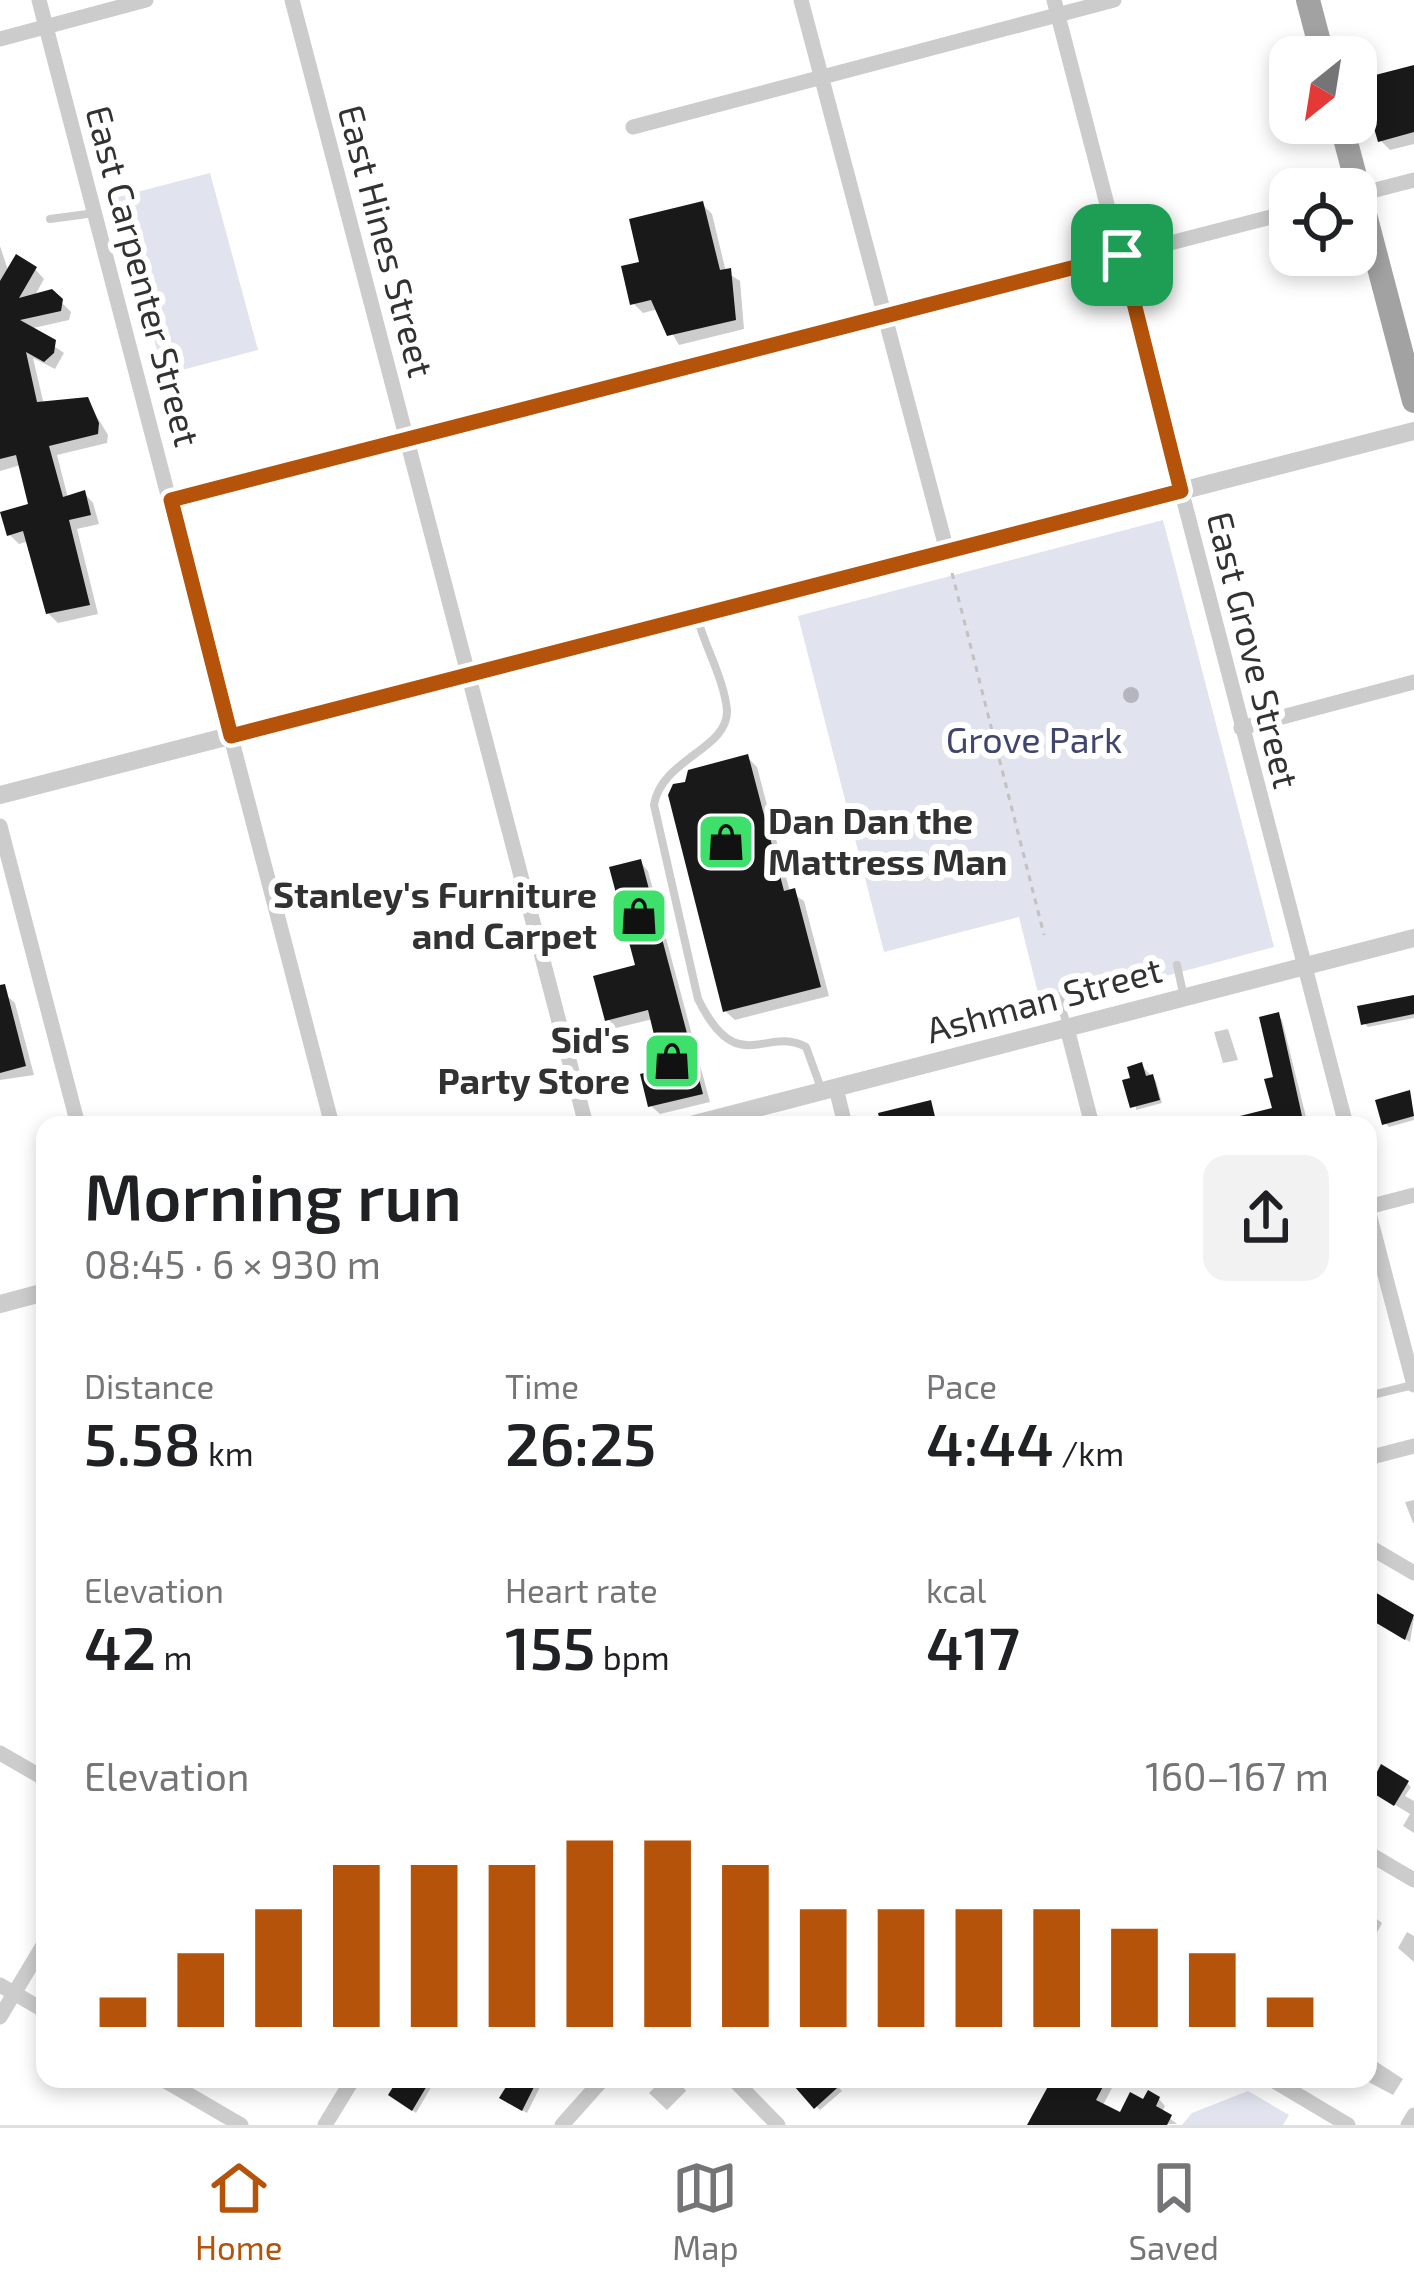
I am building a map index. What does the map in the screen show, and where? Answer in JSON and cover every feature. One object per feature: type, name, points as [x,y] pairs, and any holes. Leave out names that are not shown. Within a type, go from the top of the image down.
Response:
[{"type":"highway","points":[[1308,0],[1317,36]]},
{"type":"highway","points":[[1377,265],[1414,401]]},
{"type":"street","name":"East Carpenter Street","points":[[39,0],[330,1116]]},
{"type":"street","points":[[0,39],[146,0]]},
{"type":"street","name":"East Hines Street","points":[[292,0],[584,1116]]},
{"type":"street","points":[[800,0],[947,551]]},
{"type":"street","points":[[633,127],[821,78],[1056,7],[1114,0]]},
{"type":"street","name":"East Grove Street","points":[[1056,7],[1344,1116]]},
{"type":"street","points":[[1377,190],[1414,180]]},
{"type":"street","points":[[171,500],[1269,217]]},
{"type":"street","points":[[0,795],[1414,431]]},
{"type":"street","points":[[1241,728],[1414,682]]},
{"type":"street","points":[[0,826],[76,1116]]},
{"type":"street","name":"Ashman Street","points":[[726,1116],[1414,938]]},
{"type":"street","points":[[1067,1028],[1090,1116]]},
{"type":"street","points":[[829,1089],[841,1116]]},
{"type":"street","points":[[1377,1205],[1414,1195]]},
{"type":"street","points":[[1377,1243],[1414,1385]]},
{"type":"street","points":[[0,1304],[36,1294]]},
{"type":"street","points":[[1377,1456],[1414,1447]]},
{"type":"street","points":[[1377,1551],[1414,1573]]},
{"type":"street","points":[[0,1753],[36,1774]]},
{"type":"street","points":[[1377,1858],[1414,1880]]},
{"type":"street","points":[[0,2018],[7,1989],[36,1953]]},
{"type":"street","points":[[7,1989],[36,2006]]},
{"type":"street","points":[[177,2088],[241,2125]]},
{"type":"street","points":[[325,2125],[348,2088]]},
{"type":"street","points":[[562,2125],[596,2088]]},
{"type":"street","points":[[742,2088],[778,2125]]},
{"type":"street","points":[[1286,2088],[1348,2125]]},
{"type":"street","points":[[1408,2125],[1414,2115]]},
{"type":"lane","points":[[50,219],[96,213]]},
{"type":"lane","points":[[697,616],[728,714],[721,735],[682,760],[656,789],[654,805],[698,999],[709,1020],[740,1044],[797,1042],[806,1047],[829,1089]]},
{"type":"lane","points":[[1178,965],[1184,998]]},
{"type":"lane","points":[[1059,996],[1067,1028]]},
{"type":"lane","points":[[1377,1394],[1414,1385]]},
{"type":"path","points":[[952,573],[1044,934]]},
{"type":"green space","points":[[210,173],[258,350],[163,375],[118,197]]},
{"type":"green space","name":"Grove Park","points":[[1163,520],[1274,947],[1042,1009],[1019,917],[884,952],[798,616]]},
{"type":"green space","points":[[1248,2091],[1289,2115],[1283,2125],[1182,2125],[1192,2113]]},
{"type":"building","points":[[1414,65],[1414,132],[1378,142],[1377,75]]},
{"type":"building","points":[[703,201],[720,270],[731,268],[736,320],[667,336],[651,300],[630,305],[621,266],[639,262],[629,219]]},
{"type":"building","points":[[16,254],[37,267],[19,298],[52,289],[63,299],[61,311],[20,320],[56,340],[54,353],[44,362],[26,352],[37,402],[88,397],[99,423],[98,434],[49,446],[63,497],[85,490],[91,515],[69,520],[90,605],[46,614],[23,531],[7,536],[0,512],[28,504],[16,455],[0,459],[0,281]]},
{"type":"building","name":"Dan Dan the Mattress Man","points":[[748,754],[784,891],[795,888],[821,987],[723,1012],[668,795],[673,784],[685,782],[688,770]]},
{"type":"building","name":"Stanley's Furniture and Carpet","points":[[641,859],[703,1094],[648,1107],[640,1074],[653,1071],[647,1050],[657,1047],[648,1010],[605,1021],[593,976],[635,965],[609,867]]},
{"type":"building","points":[[5,984],[26,1066],[0,1073],[0,985]]},
{"type":"building","points":[[1414,995],[1414,1014],[1361,1025],[1357,1006]]},
{"type":"building","points":[[1279,1012],[1302,1116],[1240,1116],[1272,1108],[1264,1079],[1273,1077],[1259,1017]]},
{"type":"building","points":[[1142,1062],[1146,1076],[1153,1074],[1160,1100],[1130,1108],[1122,1080],[1130,1078],[1127,1067]]},
{"type":"building","points":[[1410,1090],[1414,1116],[1382,1125],[1375,1100]]},
{"type":"building","points":[[931,1100],[935,1116],[879,1116]]},
{"type":"building","points":[[1377,1593],[1414,1615],[1405,1640],[1377,1623]]},
{"type":"building","points":[[1381,1764],[1409,1781],[1394,1806],[1377,1796]]},
{"type":"building","points":[[392,2088],[426,2088],[412,2111],[388,2095]]},
{"type":"building","points":[[505,2088],[534,2088],[522,2111],[499,2098]]},
{"type":"building","points":[[796,2088],[837,2088],[814,2109]]},
{"type":"building","points":[[1047,2088],[1102,2088],[1096,2100],[1120,2112],[1130,2092],[1143,2099],[1148,2090],[1160,2097],[1156,2106],[1172,2115],[1167,2125],[1027,2125]]},
{"type":"place","name":"Dan Dan the Mattress Man","points":[[726,842]]},
{"type":"place","name":"Stanley's Furniture and Carpet","points":[[639,916]]},
{"type":"place","name":"Sid's Party Store","points":[[672,1061]]},
{"type":"route","points":[[1122,255],[1181,491],[231,736],[171,500],[1122,255]]}]
